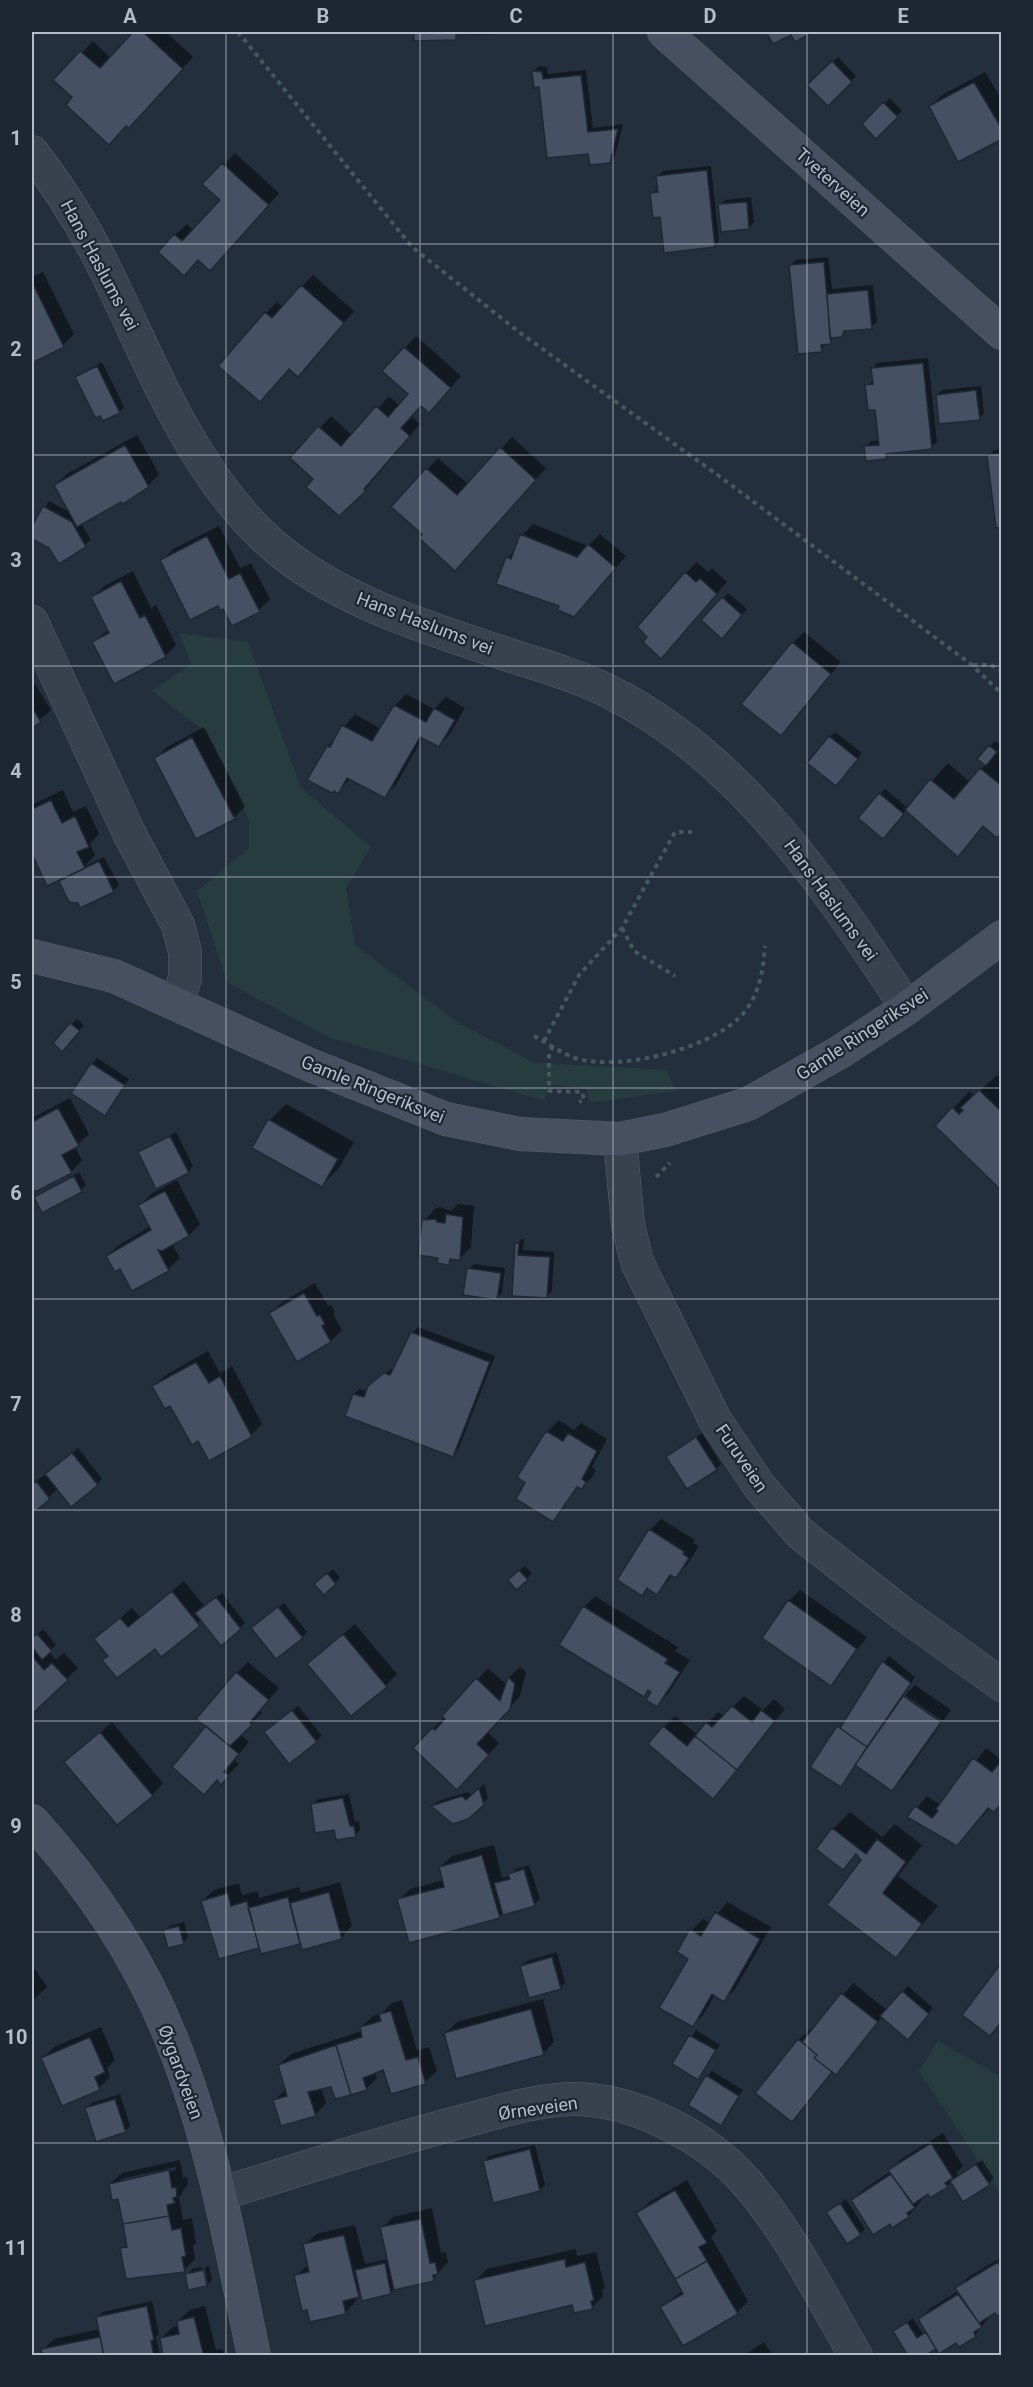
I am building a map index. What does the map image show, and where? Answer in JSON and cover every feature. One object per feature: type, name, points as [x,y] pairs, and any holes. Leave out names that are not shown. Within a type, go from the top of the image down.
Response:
[{"type":"main road","name":"Tveterveien","points":[[664,32],[1002,333]]},
{"type":"main road","name":"Gamle Ringeriksvei","points":[[32,956],[114,976],[177,1002],[310,1065],[446,1119],[520,1134],[620,1139],[665,1130],[748,1104],[840,1052],[907,1008],[1002,937]]},
{"type":"main road","name":"Øygardveien","points":[[32,1821],[92,1894],[117,1931],[172,2040],[188,2082],[220,2194],[255,2355]]},
{"type":"street","name":"Hans Haslums vei","points":[[32,152],[56,183],[101,261],[195,449],[235,505],[279,551],[330,585],[387,611],[606,690],[649,713],[727,775],[768,817],[840,908],[907,1008]]},
{"type":"street","points":[[32,622],[129,833],[178,925],[185,952],[186,978],[177,1002]]},
{"type":"street","name":"Furuveien","points":[[620,1139],[625,1207],[637,1262],[716,1420],[760,1487],[801,1534],[902,1613],[1002,1684]]},
{"type":"street","name":"Ørneveien","points":[[220,2194],[433,2129],[510,2109],[571,2099],[613,2103],[675,2127],[711,2149],[746,2182],[780,2227],[856,2355]]},
{"type":"path","points":[[238,32],[412,247],[519,332],[719,476],[972,665],[1002,694]]},
{"type":"path","points":[[972,665],[991,665],[1002,671]]},
{"type":"path","points":[[544,1041],[579,975],[622,928],[675,832],[692,832]]},
{"type":"path","points":[[622,928],[634,951],[675,976]]},
{"type":"path","points":[[534,1036],[575,1058],[638,1060],[711,1038],[725,1031],[752,1000],[762,978],[765,946]]},
{"type":"path","points":[[553,1046],[549,1053],[549,1091],[582,1092],[585,1095],[583,1102],[570,1101]]},
{"type":"green space","points":[[179,633],[248,642],[301,788],[371,847],[346,888],[355,945],[457,1022],[535,1063],[667,1070],[676,1091],[589,1103],[586,1088],[546,1084],[545,1101],[328,1037],[227,982],[197,891],[249,848],[249,819],[207,733],[152,691],[191,664]]},
{"type":"green space","points":[[938,2041],[1001,2077],[1001,2195],[919,2071]]},
{"type":"building","points":[[133,32],[143,32],[183,69],[129,128],[126,126],[109,145],[66,105],[72,97],[53,80],[80,51],[100,68]]},
{"type":"building","points":[[414,32],[495,32],[495,34],[456,35],[456,40],[414,41]]},
{"type":"building","points":[[766,32],[814,32],[795,42],[791,35],[773,44]]},
{"type":"building","points":[[832,61],[852,82],[828,106],[807,85]]},
{"type":"building","points":[[532,71],[542,72],[543,79],[581,75],[588,132],[618,129],[610,163],[590,165],[588,154],[547,158],[539,87],[534,88]]},
{"type":"building","points":[[974,82],[1002,129],[1002,139],[958,162],[929,106]]},
{"type":"building","points":[[883,102],[898,117],[876,139],[862,124]]},
{"type":"building","points":[[222,163],[269,205],[210,271],[198,260],[184,276],[158,252],[174,234],[182,241],[220,200],[202,184]]},
{"type":"building","points":[[707,170],[715,247],[664,253],[660,217],[653,218],[650,193],[658,192],[656,176]]},
{"type":"building","points":[[747,202],[749,229],[721,232],[718,204]]},
{"type":"building","points":[[824,262],[831,344],[821,345],[822,352],[798,354],[789,265]]},
{"type":"building","points":[[32,282],[64,347],[32,363]]},
{"type":"building","points":[[301,285],[344,323],[298,377],[289,369],[260,402],[218,366],[265,312],[272,318]]},
{"type":"building","points":[[868,290],[872,329],[844,331],[842,337],[830,338],[827,294]]},
{"type":"building","points":[[404,347],[451,388],[429,413],[421,406],[401,428],[410,436],[364,489],[366,491],[339,516],[306,487],[313,479],[290,458],[318,426],[341,446],[376,406],[388,417],[408,394],[382,371]]},
{"type":"building","points":[[923,363],[932,449],[886,454],[886,459],[866,461],[864,446],[879,445],[875,410],[868,410],[865,385],[873,384],[871,368]]},
{"type":"building","points":[[97,366],[120,413],[103,421],[100,416],[96,418],[94,415],[75,377]]},
{"type":"building","points":[[976,390],[980,420],[939,424],[936,395]]},
{"type":"building","points":[[125,445],[149,487],[123,504],[121,502],[77,527],[54,485]]},
{"type":"building","points":[[500,447],[536,480],[455,571],[419,538],[422,534],[391,507],[426,468],[457,495]]},
{"type":"building","points":[[1002,453],[1002,527],[996,528],[987,455]]},
{"type":"building","points":[[43,506],[72,522],[86,547],[59,564],[49,548],[32,539],[32,526]]},
{"type":"building","points":[[520,534],[577,557],[588,544],[616,568],[574,617],[558,610],[559,606],[496,584],[506,557],[511,559]]},
{"type":"building","points":[[207,536],[229,579],[240,573],[260,612],[232,626],[223,609],[220,611],[218,606],[190,620],[160,560]]},
{"type":"building","points":[[685,572],[696,582],[700,578],[717,594],[661,659],[643,642],[647,637],[637,627]]},
{"type":"building","points":[[121,581],[140,618],[145,615],[166,657],[114,684],[92,642],[109,633],[91,597]]},
{"type":"building","points":[[722,597],[742,615],[722,639],[701,620]]},
{"type":"building","points":[[792,642],[831,674],[781,736],[741,704]]},
{"type":"building","points":[[394,705],[426,722],[434,708],[455,720],[439,747],[420,737],[385,798],[347,778],[338,794],[307,780],[342,725],[372,741]]},
{"type":"building","points":[[32,707],[41,722],[32,728]]},
{"type":"building","points":[[829,736],[858,759],[836,786],[807,763]]},
{"type":"building","points":[[192,737],[235,819],[196,839],[154,758]]},
{"type":"building","points":[[989,745],[997,752],[986,766],[977,759]]},
{"type":"building","points":[[980,768],[1002,786],[1002,833],[997,838],[983,826],[958,857],[905,810],[930,779],[954,799]]},
{"type":"building","points":[[879,793],[904,814],[883,839],[858,818]]},
{"type":"building","points":[[51,800],[62,823],[75,816],[89,847],[77,852],[85,868],[47,886],[34,858],[32,859],[32,809]]},
{"type":"building","points":[[99,861],[114,892],[80,908],[78,903],[69,902],[59,881]]},
{"type":"building","points":[[70,1023],[80,1031],[62,1052],[53,1043]]},
{"type":"building","points":[[91,1063],[125,1085],[105,1116],[71,1093]]},
{"type":"building","points":[[979,1090],[1002,1112],[1002,1191],[935,1126],[952,1107],[959,1114],[963,1110],[960,1108]]},
{"type":"building","points":[[58,1108],[79,1146],[62,1155],[72,1173],[35,1192],[32,1186],[32,1122]]},
{"type":"building","points":[[268,1119],[338,1159],[322,1187],[252,1148]]},
{"type":"building","points":[[170,1136],[189,1173],[156,1189],[138,1152]]},
{"type":"building","points":[[74,1176],[82,1192],[42,1213],[34,1197]]},
{"type":"building","points":[[165,1191],[189,1236],[162,1251],[158,1250],[169,1271],[132,1291],[120,1269],[115,1272],[106,1256],[151,1230],[138,1205]]},
{"type":"building","points":[[446,1214],[463,1217],[460,1260],[450,1259],[449,1265],[437,1263],[438,1258],[418,1255],[422,1220],[436,1219],[437,1222],[445,1223]]},
{"type":"building","points":[[515,1243],[519,1243],[518,1255],[550,1257],[547,1298],[512,1296]]},
{"type":"building","points":[[467,1268],[501,1273],[497,1300],[463,1295]]},
{"type":"building","points":[[304,1293],[317,1316],[320,1315],[325,1324],[322,1326],[331,1342],[297,1362],[269,1313]]},
{"type":"building","points":[[411,1332],[490,1362],[453,1457],[345,1416],[353,1394],[364,1397],[368,1386],[384,1373],[390,1375]]},
{"type":"building","points":[[196,1362],[209,1383],[220,1376],[252,1437],[209,1461],[198,1441],[192,1445],[170,1406],[165,1409],[152,1386]]},
{"type":"building","points":[[546,1431],[563,1441],[568,1433],[597,1451],[582,1479],[586,1482],[582,1489],[577,1487],[553,1522],[516,1499],[525,1483],[517,1477]]},
{"type":"building","points":[[696,1437],[717,1470],[687,1489],[666,1457]]},
{"type":"building","points":[[72,1453],[98,1485],[71,1507],[45,1474]]},
{"type":"building","points":[[36,1481],[50,1499],[32,1514],[32,1485]]},
{"type":"building","points":[[649,1529],[685,1552],[683,1554],[689,1558],[676,1578],[670,1575],[657,1595],[647,1588],[642,1596],[617,1580]]},
{"type":"building","points":[[519,1570],[528,1580],[516,1590],[508,1580]]},
{"type":"building","points":[[327,1573],[336,1584],[324,1595],[314,1584]]},
{"type":"building","points":[[172,1591],[200,1626],[161,1657],[155,1649],[117,1678],[102,1660],[108,1656],[94,1639],[120,1618],[128,1627]]},
{"type":"building","points":[[216,1597],[241,1629],[221,1646],[195,1613]]},
{"type":"building","points":[[788,1600],[857,1649],[831,1686],[762,1638]]},
{"type":"building","points":[[583,1606],[668,1659],[665,1663],[680,1672],[657,1707],[646,1700],[651,1692],[648,1690],[644,1697],[559,1645]]},
{"type":"building","points":[[278,1607],[303,1638],[276,1659],[251,1628]]},
{"type":"building","points":[[37,1634],[52,1651],[42,1660],[32,1647],[32,1638]]},
{"type":"building","points":[[343,1634],[387,1687],[351,1716],[307,1664]]},
{"type":"building","points":[[33,1657],[44,1670],[52,1663],[68,1680],[32,1714]]},
{"type":"building","points":[[882,1661],[911,1683],[867,1747],[840,1728]]},
{"type":"building","points":[[236,1672],[269,1700],[250,1722],[252,1725],[230,1746],[196,1719]]},
{"type":"building","points":[[508,1677],[515,1684],[510,1709],[477,1744],[489,1755],[457,1790],[413,1748],[432,1728],[435,1730],[445,1719],[442,1716],[476,1678],[500,1701]]},
{"type":"building","points":[[903,1696],[941,1722],[892,1791],[855,1765]]},
{"type":"building","points":[[732,1706],[752,1722],[761,1710],[775,1721],[737,1770],[695,1736],[706,1722],[712,1727]]},
{"type":"building","points":[[292,1710],[317,1742],[289,1764],[264,1732]]},
{"type":"building","points":[[206,1726],[239,1754],[224,1772],[229,1776],[221,1785],[217,1780],[204,1795],[172,1767]]},
{"type":"building","points":[[663,1726],[687,1746],[695,1736],[737,1770],[713,1799],[648,1744]]},
{"type":"building","points":[[837,1726],[867,1747],[841,1787],[810,1767]]},
{"type":"building","points":[[100,1732],[153,1796],[117,1825],[64,1762]]},
{"type":"building","points":[[973,1758],[992,1772],[1002,1760],[1002,1803],[994,1812],[988,1808],[957,1846],[907,1817],[915,1806],[932,1818]]},
{"type":"building","points":[[479,1788],[484,1805],[468,1819],[453,1824],[431,1806],[462,1796],[466,1800]]},
{"type":"building","points":[[343,1798],[350,1826],[354,1826],[356,1837],[336,1840],[334,1830],[315,1833],[311,1804]]},
{"type":"building","points":[[832,1828],[866,1854],[877,1839],[906,1862],[883,1893],[922,1924],[896,1958],[827,1905],[861,1860],[856,1854],[843,1870],[816,1849]]},
{"type":"building","points":[[482,1855],[500,1918],[409,1943],[397,1899],[444,1887],[439,1867]]},
{"type":"building","points":[[524,1869],[535,1906],[503,1915],[494,1883],[510,1879],[508,1874]]},
{"type":"building","points":[[329,1892],[342,1939],[302,1950],[290,1903]]},
{"type":"building","points":[[228,1893],[231,1906],[247,1901],[259,1948],[219,1959],[201,1901]]},
{"type":"building","points":[[288,1897],[300,1944],[261,1954],[248,1908]]},
{"type":"building","points":[[715,1912],[760,1939],[724,2002],[712,1994],[693,2027],[659,2008],[688,1959],[677,1952],[690,1929],[701,1936]]},
{"type":"building","points":[[179,1926],[184,1944],[168,1948],[163,1930]]},
{"type":"building","points":[[552,1957],[561,1989],[529,1998],[520,1966]]},
{"type":"building","points":[[1002,1962],[1002,2021],[990,2036],[962,2015]]},
{"type":"building","points":[[902,1991],[929,2014],[908,2040],[880,2016]]},
{"type":"building","points":[[841,1993],[878,2022],[836,2075],[814,2058],[817,2055],[802,2042]]},
{"type":"building","points":[[531,2009],[544,2055],[456,2079],[444,2033]]},
{"type":"building","points":[[391,2011],[406,2060],[418,2057],[426,2084],[391,2094],[383,2070],[363,2078],[367,2090],[351,2095],[336,2045],[362,2037],[360,2027],[381,2021],[379,2014]]},
{"type":"building","points":[[689,2035],[716,2050],[698,2080],[672,2064]]},
{"type":"building","points":[[90,2037],[105,2072],[95,2077],[100,2090],[62,2106],[41,2058]]},
{"type":"building","points":[[798,2039],[817,2055],[814,2058],[832,2072],[792,2122],[755,2093]]},
{"type":"building","points":[[336,2045],[351,2095],[335,2099],[331,2087],[308,2092],[316,2116],[281,2126],[273,2100],[287,2096],[278,2065]]},
{"type":"building","points":[[706,2075],[739,2096],[721,2126],[688,2105]]},
{"type":"building","points":[[115,2099],[126,2132],[96,2142],[85,2108]]},
{"type":"building","points":[[931,2143],[953,2178],[945,2183],[948,2187],[930,2198],[928,2194],[913,2204],[888,2170]]},
{"type":"building","points":[[530,2149],[540,2191],[493,2203],[483,2161]]},
{"type":"building","points":[[976,2164],[990,2185],[963,2202],[950,2181]]},
{"type":"building","points":[[169,2170],[172,2188],[176,2187],[177,2197],[173,2198],[175,2203],[167,2205],[169,2216],[123,2224],[118,2199],[112,2200],[109,2184]]},
{"type":"building","points":[[891,2174],[915,2208],[907,2213],[909,2217],[892,2228],[890,2224],[873,2235],[851,2200]]},
{"type":"building","points":[[675,2190],[707,2243],[699,2247],[707,2261],[675,2279],[636,2213]]},
{"type":"building","points":[[840,2203],[861,2235],[847,2244],[826,2212]]},
{"type":"building","points":[[169,2216],[172,2230],[181,2228],[186,2256],[182,2257],[185,2272],[126,2279],[120,2248],[127,2247],[123,2224]]},
{"type":"building","points":[[421,2219],[430,2263],[435,2262],[438,2274],[433,2275],[434,2281],[394,2290],[380,2227]]},
{"type":"building","points":[[344,2235],[359,2297],[343,2301],[346,2314],[310,2322],[307,2310],[302,2311],[294,2275],[309,2272],[303,2244]]},
{"type":"building","points":[[565,2259],[566,2267],[585,2262],[594,2300],[591,2301],[593,2309],[574,2313],[572,2305],[485,2326],[474,2280]]},
{"type":"building","points":[[707,2261],[738,2314],[683,2346],[660,2307],[683,2294],[675,2279]]},
{"type":"building","points":[[998,2262],[1002,2268],[1002,2314],[997,2316],[995,2313],[979,2323],[955,2288]]},
{"type":"building","points":[[385,2263],[391,2294],[362,2301],[355,2270]]},
{"type":"building","points":[[204,2270],[207,2286],[188,2290],[185,2274]]},
{"type":"building","points":[[958,2294],[982,2327],[974,2332],[976,2337],[959,2347],[956,2343],[939,2354],[918,2319]]},
{"type":"building","points":[[147,2306],[154,2340],[151,2341],[154,2356],[104,2356],[96,2317]]},
{"type":"building","points":[[194,2317],[204,2356],[163,2356],[160,2338],[179,2334],[177,2321]]},
{"type":"building","points":[[907,2322],[917,2338],[926,2332],[936,2349],[925,2356],[908,2356],[893,2331]]},
{"type":"building","points":[[100,2337],[104,2356],[43,2356],[41,2349]]}]
